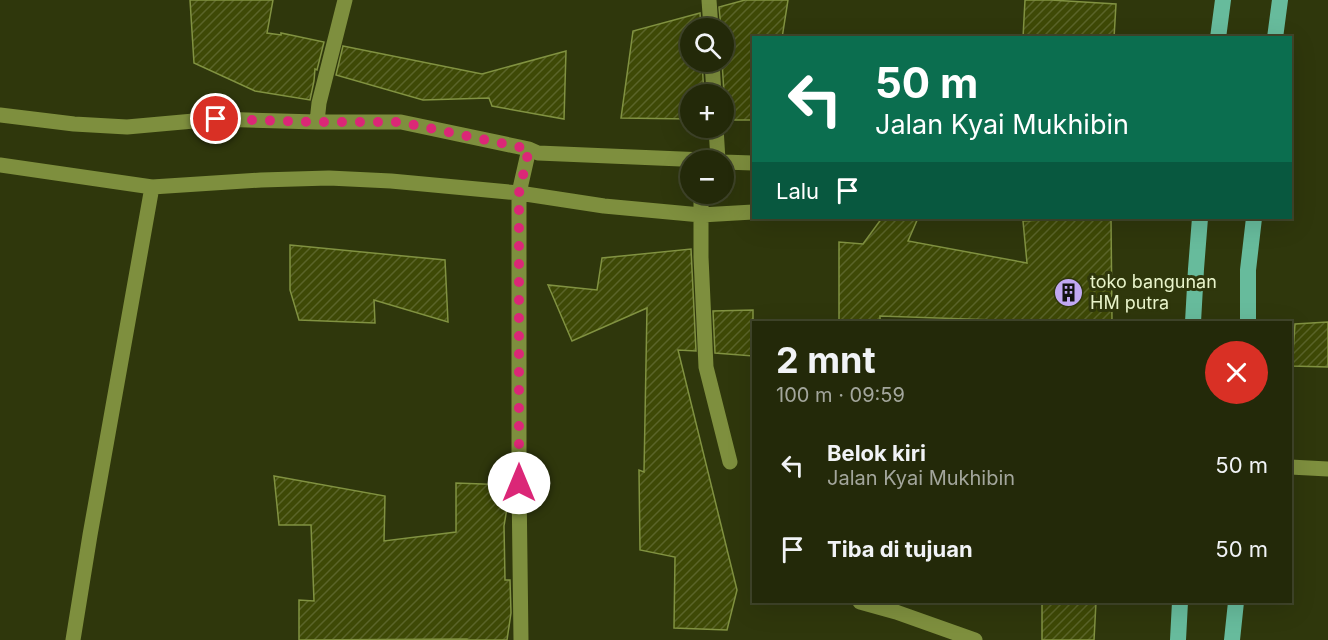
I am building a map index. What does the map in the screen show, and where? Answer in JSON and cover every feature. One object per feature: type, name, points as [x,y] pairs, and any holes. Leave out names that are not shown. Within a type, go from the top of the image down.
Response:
[{"type":"highway","points":[[1218,36],[1223,0]]},
{"type":"highway","points":[[1275,36],[1280,0]]},
{"type":"highway","points":[[1193,321],[1200,219]]},
{"type":"highway","points":[[1248,321],[1248,270],[1254,219]]},
{"type":"highway","points":[[1178,640],[1180,603]]},
{"type":"highway","points":[[1232,640],[1236,603]]},
{"type":"street","points":[[317,122],[319,103],[345,0]]},
{"type":"street","points":[[709,0],[710,18]]},
{"type":"street","points":[[0,115],[74,124],[127,127],[216,119],[400,122],[529,149],[538,153],[680,159]]},
{"type":"street","points":[[521,640],[519,193],[529,149]]},
{"type":"street","points":[[734,162],[752,163]]},
{"type":"street","points":[[0,165],[152,187],[329,178],[391,181],[519,193],[604,206],[701,214],[752,212]]},
{"type":"street","points":[[73,640],[152,187]]},
{"type":"street","points":[[701,204],[706,367],[730,462]]},
{"type":"street","points":[[1292,467],[1328,469]]},
{"type":"street","points":[[864,603],[975,640]]},
{"type":"building","points":[[190,0],[273,0],[267,33],[281,35],[281,33],[324,42],[317,70],[315,69],[310,100],[255,91],[194,63]]},
{"type":"building","points":[[745,0],[788,0],[782,36],[752,36],[752,120],[734,120],[734,84],[723,84],[723,72],[734,72],[734,18],[720,18],[719,7]]},
{"type":"building","points":[[1025,0],[1116,4],[1114,36],[1023,36]]},
{"type":"building","points":[[700,13],[700,18],[681,18]]},
{"type":"building","points":[[680,18],[680,72],[703,72],[703,84],[680,84],[680,119],[621,118],[633,31]]},
{"type":"building","points":[[343,46],[482,74],[566,51],[564,119],[492,106],[489,98],[423,100],[336,75]]},
{"type":"building","points":[[881,219],[918,219],[908,241],[1027,263],[1023,221],[1111,219],[1112,321],[1025,321],[880,316],[880,321],[839,321],[839,242],[863,244]]},
{"type":"building","points":[[290,245],[445,260],[448,322],[374,300],[375,323],[299,320],[290,290]]},
{"type":"building","points":[[691,249],[696,351],[678,350],[737,590],[727,630],[674,628],[675,557],[640,550],[639,470],[644,472],[647,308],[572,341],[548,285],[597,290],[602,258]]},
{"type":"building","points":[[753,310],[752,356],[715,353],[713,311]]},
{"type":"building","points":[[1328,322],[1328,367],[1292,366],[1295,324]]},
{"type":"building","points":[[274,476],[385,496],[384,541],[456,532],[456,483],[509,485],[504,526],[505,580],[510,580],[511,613],[507,640],[299,640],[299,600],[314,601],[311,525],[279,525]]},
{"type":"building","points":[[1042,603],[1096,603],[1094,640],[1042,640]]},
{"type":"place","name":"toko bangunan HM putra","points":[[1069,292]]},
{"type":"route","points":[[216,119],[400,122],[529,149],[519,193],[519,483]]}]
